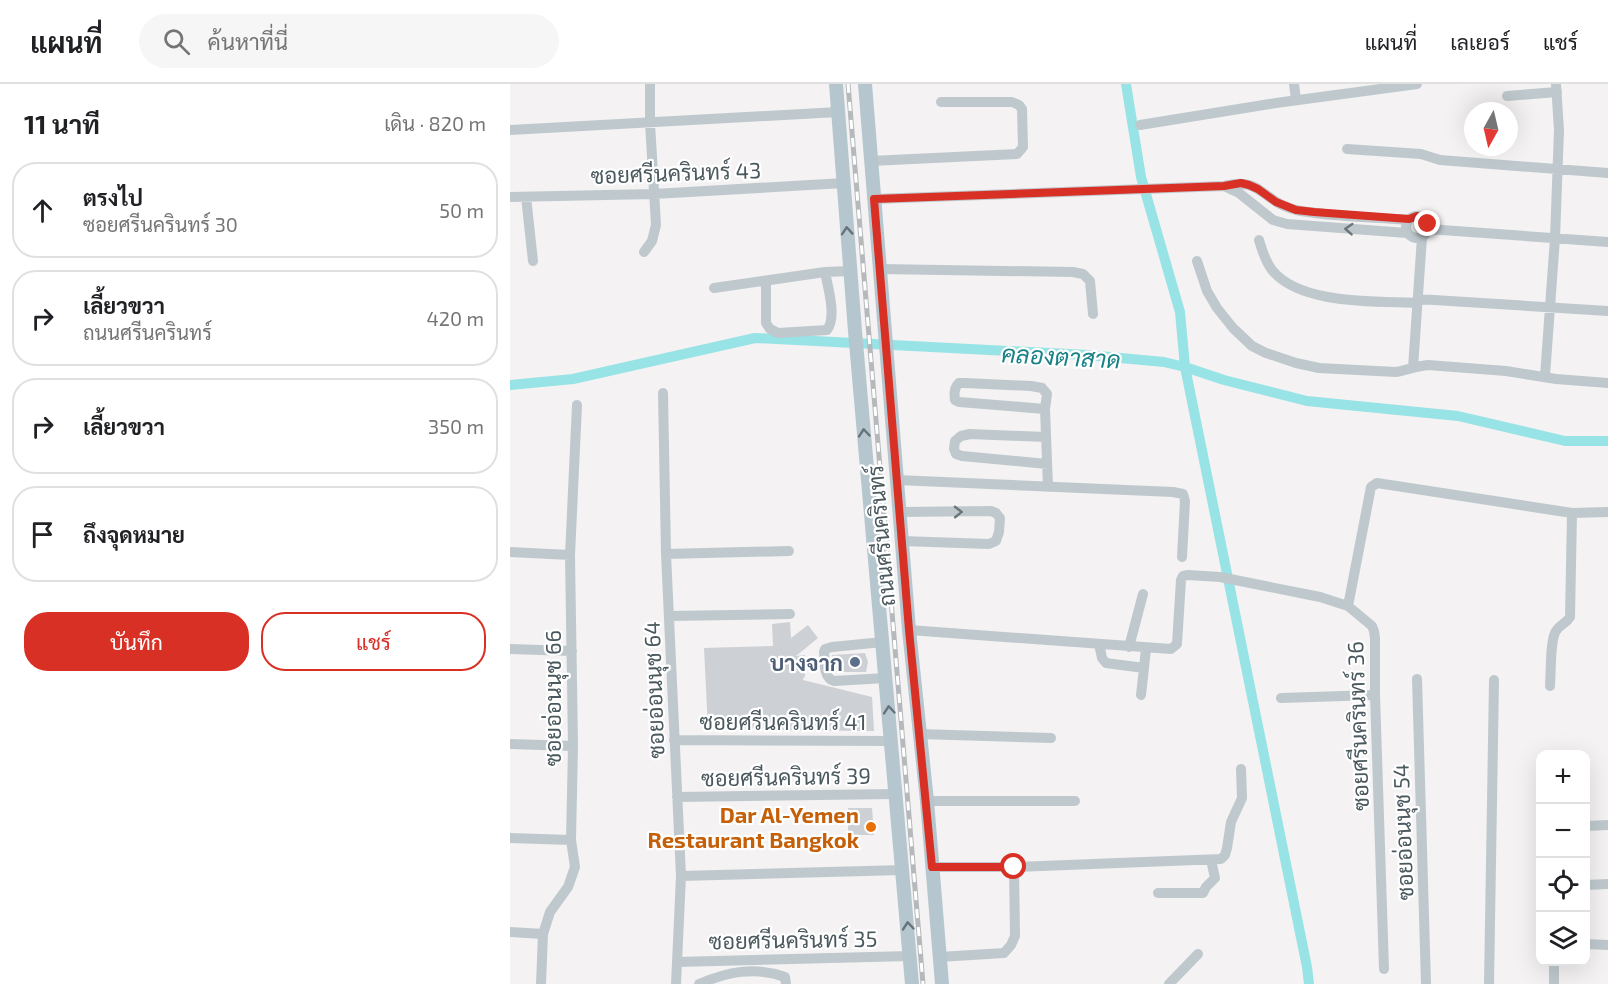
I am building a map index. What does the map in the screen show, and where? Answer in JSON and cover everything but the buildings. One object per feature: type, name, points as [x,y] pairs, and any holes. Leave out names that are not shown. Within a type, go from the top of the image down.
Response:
[{"type":"main road","name":"ถนนศรีนครินทร์","points":[[836,84],[855,331],[912,984]]},
{"type":"main road","name":"ถนนศรีนครินทร์","points":[[865,84],[909,630],[927,801],[942,984]]},
{"type":"street","points":[[644,252],[652,241],[656,225],[650,84]]},
{"type":"street","points":[[1294,84],[1296,100]]},
{"type":"street","points":[[1140,125],[1296,100],[1417,84]]},
{"type":"street","points":[[1507,96],[1557,88],[1560,130],[1545,376]]},
{"type":"street","points":[[871,161],[1017,154],[1023,147],[1022,109],[1019,105],[1012,102],[941,102]]},
{"type":"street","points":[[510,130],[838,112]]},
{"type":"street","points":[[1347,149],[1421,154],[1440,160],[1608,174]]},
{"type":"street","name":"ซอยศรีนครินทร์ 43","points":[[510,197],[654,194],[844,183]]},
{"type":"street","points":[[874,199],[1224,186],[1241,183],[1258,189],[1276,202],[1296,210],[1409,219],[1422,217],[1428,224],[1425,233],[1413,368]]},
{"type":"street","points":[[1224,186],[1239,194],[1273,220],[1287,224],[1407,233],[1414,238],[1425,233],[1608,242]]},
{"type":"street","points":[[526,197],[533,261]]},
{"type":"street","points":[[1407,233],[1406,224],[1409,219]]},
{"type":"street","points":[[1259,240],[1271,269],[1284,282],[1312,294],[1349,299],[1608,311]]},
{"type":"street","points":[[1197,261],[1207,291],[1233,328],[1259,350],[1296,363],[1319,368],[1396,372],[1428,365],[1608,383]]},
{"type":"street","points":[[880,269],[1083,274],[1090,281],[1093,314]]},
{"type":"street","points":[[714,288],[825,272],[850,271]]},
{"type":"street","points":[[766,281],[766,323],[770,329],[778,333],[827,330],[831,325],[832,317],[825,272]]},
{"type":"street","points":[[1046,409],[960,402],[955,400],[955,386],[965,382],[1042,388],[1047,394],[1048,487]]},
{"type":"street","name":"ซอยอ่อนนุช 64","points":[[663,393],[666,554],[681,876],[676,984]]},
{"type":"street","name":"ซอยอ่อนนุช 66","points":[[541,984],[543,934],[550,912],[568,887],[575,867],[571,840],[573,746],[570,555],[577,405]]},
{"type":"street","points":[[1046,437],[970,434],[961,436],[955,441],[954,449],[956,454],[962,456],[1047,464]]},
{"type":"street","points":[[897,480],[1183,494],[1185,501],[1182,557]]},
{"type":"street","points":[[1348,606],[1371,487],[1377,483],[1572,513],[1608,512]]},
{"type":"street","points":[[900,512],[991,511],[1000,518],[996,541],[989,544],[902,541]]},
{"type":"street","points":[[1550,686],[1553,636],[1559,627],[1568,622],[1570,617],[1572,513]]},
{"type":"street","points":[[666,554],[789,551]]},
{"type":"street","points":[[510,552],[570,555]]},
{"type":"street","name":"ซอยศรีนครินทร์ 36","points":[[909,630],[1171,649],[1177,644],[1181,580],[1188,575],[1220,578],[1320,597],[1348,606],[1372,626],[1374,631],[1384,969]]},
{"type":"street","points":[[1129,647],[1143,594]]},
{"type":"street","points":[[669,616],[790,614]]},
{"type":"street","points":[[883,642],[832,647],[825,649],[824,652],[826,676],[829,680],[886,678]]},
{"type":"street","points":[[1099,644],[1102,658],[1106,663],[1144,668]]},
{"type":"street","points":[[1141,695],[1146,648]]},
{"type":"street","points":[[510,649],[572,651]]},
{"type":"street","name":"ซอยอ่อนนุช 54","points":[[1418,679],[1426,984]]},
{"type":"street","points":[[1489,984],[1494,680]]},
{"type":"street","points":[[1281,698],[1375,695]]},
{"type":"street","points":[[919,734],[1051,738]]},
{"type":"street","name":"ซอยศรีนครินทร์ 41","points":[[674,740],[892,741]]},
{"type":"street","points":[[510,744],[573,746]]},
{"type":"street","points":[[932,867],[1014,867],[1221,859],[1225,855],[1231,822],[1242,798],[1241,769]]},
{"type":"street","name":"ซอยศรีนครินทร์ 39","points":[[677,797],[895,794]]},
{"type":"street","points":[[927,801],[1075,801]]},
{"type":"street","points":[[1590,826],[1608,825]]},
{"type":"street","points":[[510,838],[571,840]]},
{"type":"street","points":[[1158,893],[1203,894],[1215,878],[1211,860]]},
{"type":"street","points":[[939,957],[1004,953],[1008,949],[1015,936],[1014,867]]},
{"type":"street","points":[[681,876],[903,870]]},
{"type":"street","points":[[1590,885],[1608,884]]},
{"type":"street","points":[[510,932],[543,934]]},
{"type":"street","points":[[1590,945],[1608,945]]},
{"type":"street","points":[[1169,984],[1198,954]]},
{"type":"street","name":"ซอยศรีนครินทร์ 35","points":[[678,962],[910,956]]},
{"type":"street","points":[[1554,966],[1554,984]]},
{"type":"street","points":[[699,984],[737,971],[774,973],[785,977],[786,984]]},
{"type":"waterway","points":[[1126,84],[1141,177],[1180,312],[1185,367],[1309,984]]},
{"type":"waterway","name":"คลองตาสาด","points":[[510,385],[573,379],[755,338],[1088,355],[1164,362],[1307,401],[1458,416],[1565,441],[1608,441]]},
{"type":"railway","points":[[848,84],[923,984]]},
{"type":"place","name":"บางจาก","points":[[855,662]]},
{"type":"place","name":"Dar Al-Yemen Restaurant Bangkok","points":[[871,827]]},
{"type":"route","points":[[1014,867],[932,867],[909,630],[874,199],[1224,186],[1241,183],[1258,189],[1276,202],[1296,210],[1409,219],[1417,216],[1422,217],[1428,224]]}]
